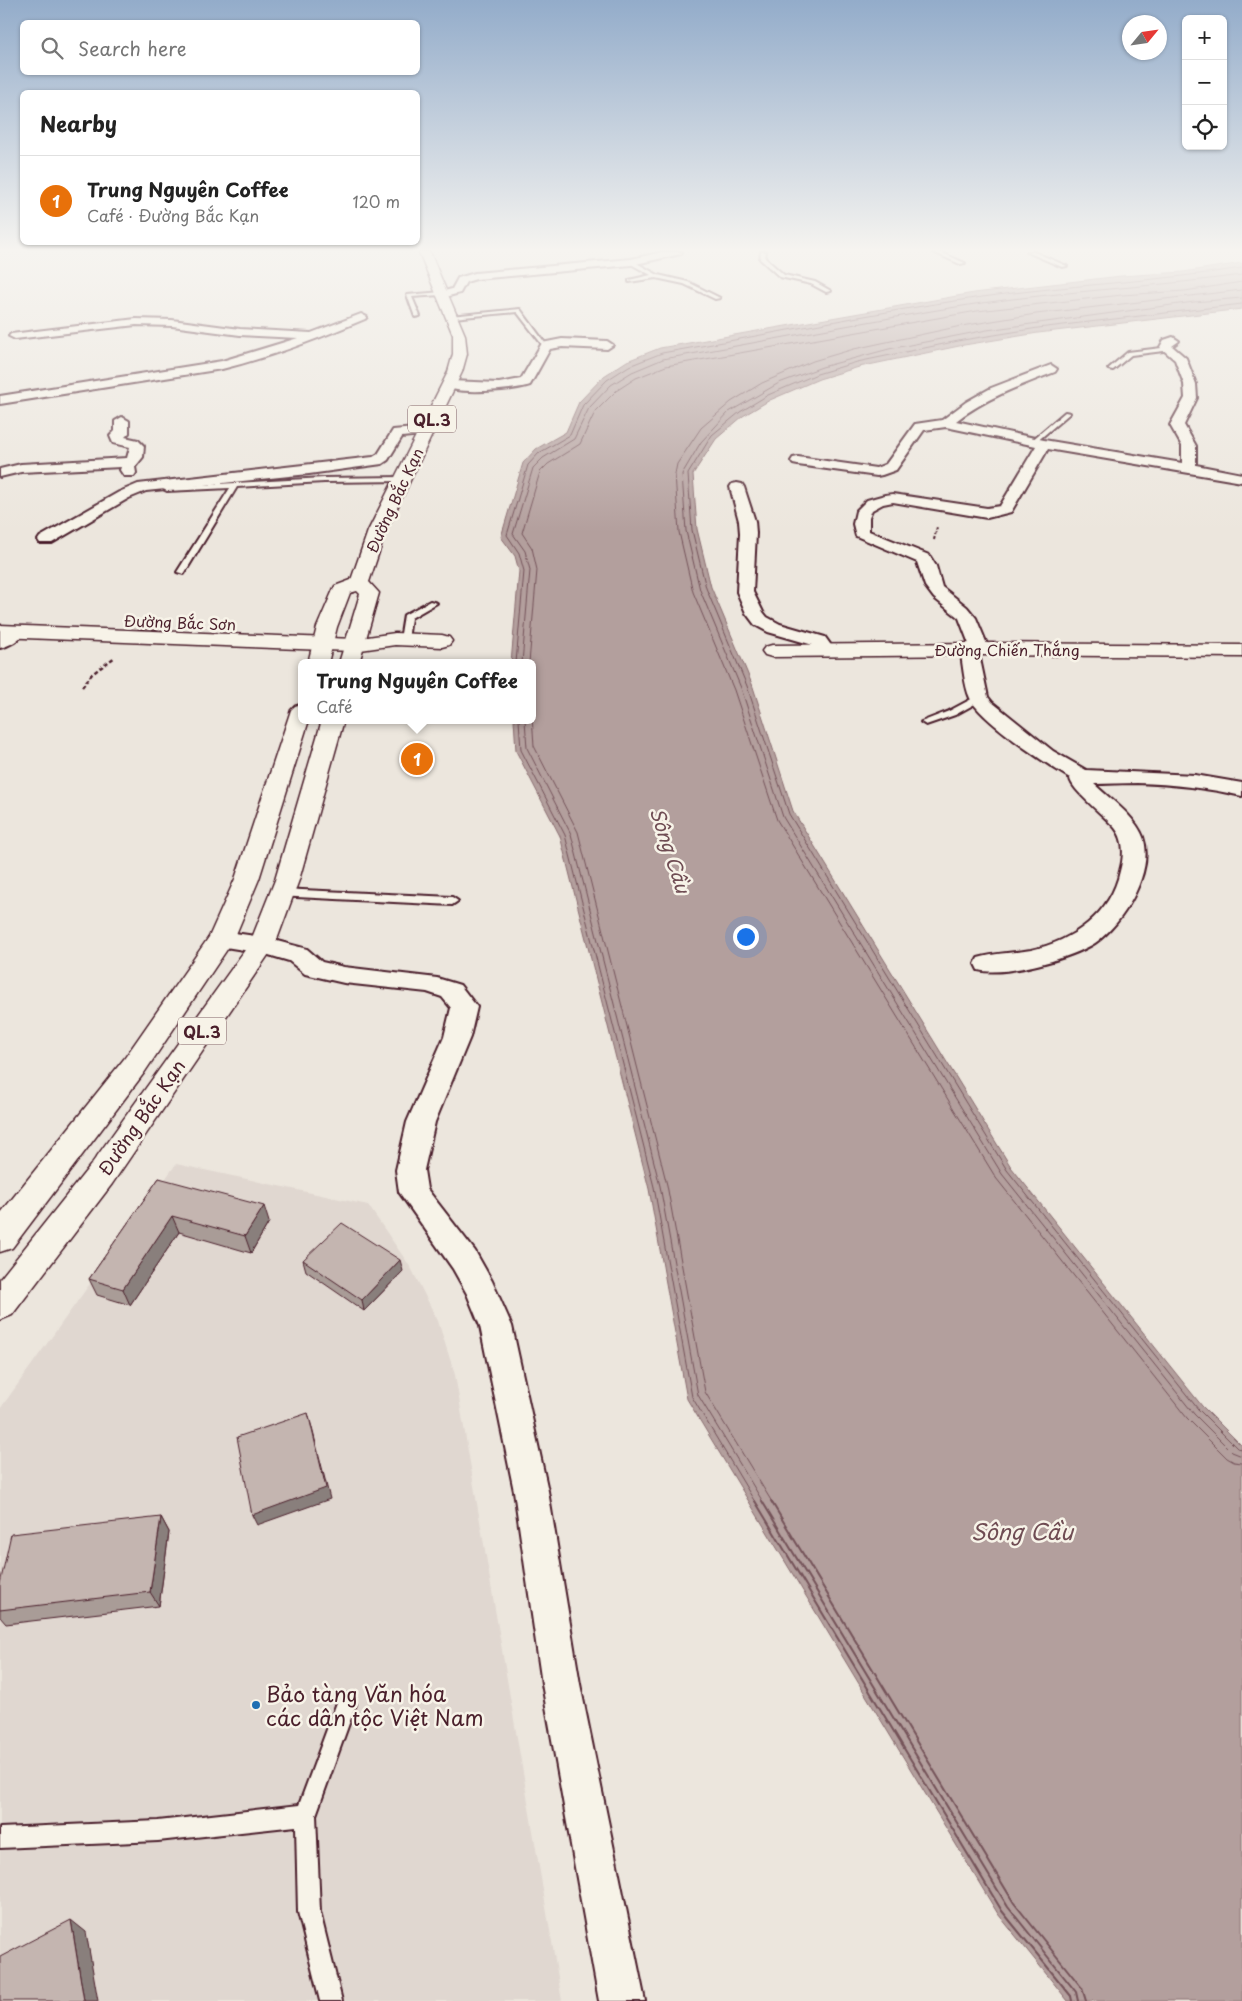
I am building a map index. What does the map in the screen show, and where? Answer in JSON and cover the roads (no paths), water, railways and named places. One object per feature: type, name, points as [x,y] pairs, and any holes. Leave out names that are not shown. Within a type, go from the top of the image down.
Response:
[{"type":"main road","name":"Đường Bắc Kạn","points":[[359,583],[376,531],[450,385],[460,354],[460,345]]},
{"type":"main road","points":[[323,645],[342,590],[359,583],[370,593],[354,645]]},
{"type":"main road","name":"Đường Bắc Sơn","points":[[0,616],[323,645]]},
{"type":"main road","name":"Đường Bắc Sơn","points":[[8,631],[323,645],[354,645],[400,640],[442,642]]},
{"type":"main road","name":"Đường Chiến Thắng","points":[[772,652],[974,649],[1242,650]]},
{"type":"main road","name":"Đường Bắc Kạn","points":[[0,1238],[134,1066],[221,939],[247,880],[298,722]]},
{"type":"main road","name":"Đường Bắc Kạn","points":[[0,1305],[101,1175],[262,945],[282,893],[332,724]]},
{"type":"street","points":[[0,400],[222,364],[291,345]]},
{"type":"street","points":[[450,385],[510,387],[520,385],[526,382],[546,346],[551,345]]},
{"type":"street","points":[[1171,345],[1180,358],[1190,384],[1191,398],[1188,407],[1176,425],[1189,446],[1190,468]]},
{"type":"street","points":[[946,423],[974,402],[1006,386],[1051,369]]},
{"type":"street","points":[[122,421],[122,433],[117,436],[118,440],[137,446],[136,457],[127,470],[143,487]]},
{"type":"street","points":[[798,461],[877,472],[891,467],[920,426],[946,423],[1039,443],[1242,478]]},
{"type":"street","points":[[46,540],[124,495],[143,487],[309,470],[376,461],[384,457],[398,433],[426,431]]},
{"type":"street","points":[[1039,443],[1006,509],[987,513],[893,498],[879,499],[870,503],[865,508],[860,525],[862,533],[871,539],[920,556],[928,563],[932,585],[941,596],[968,617],[971,622],[979,698],[985,706],[1046,755],[1080,775],[1095,778],[1137,777],[1195,780],[1232,786],[1242,790]]},
{"type":"street","points":[[3,468],[132,462]]},
{"type":"street","points":[[737,487],[747,521],[748,533],[744,592],[755,613],[761,621],[774,628],[820,641],[826,651]]},
{"type":"street","points":[[0,643],[8,631]]},
{"type":"street","points":[[987,964],[1038,958],[1071,946],[1097,930],[1120,904],[1129,881],[1134,859],[1132,837],[1126,827],[1080,782],[1080,775]]},
{"type":"street","points":[[221,939],[262,945],[298,955],[314,968],[344,976],[428,984],[451,991],[464,1007],[456,1037],[421,1122],[410,1170],[413,1192],[464,1260],[481,1290],[496,1326],[531,1491],[561,1684],[622,2001]]},
{"type":"lane","points":[[1111,369],[1116,366],[1124,355],[1169,345]]},
{"type":"lane","points":[[1039,443],[1068,413]]},
{"type":"lane","points":[[167,489],[402,479]]},
{"type":"lane","points":[[181,572],[235,485]]},
{"type":"lane","points":[[400,640],[408,617],[417,610],[433,603]]},
{"type":"lane","points":[[926,722],[952,713],[979,698]]},
{"type":"lane","points":[[282,893],[452,901]]},
{"type":"lane","points":[[331,2001],[309,1912],[306,1815],[346,1704]]},
{"type":"lane","points":[[0,1838],[158,1831],[306,1815]]},
{"type":"water","name":"Sông Cầu","points":[[675,345],[962,345],[859,367],[819,379],[770,400],[743,416],[716,439],[693,474],[697,529],[711,587],[752,684],[793,811],[1011,1167],[1202,1406],[1242,1446],[1242,2001],[1068,2001],[998,1914],[687,1399],[649,1189],[560,836],[516,751],[514,724],[536,724],[536,659],[511,659],[519,571],[515,556],[501,537],[523,463],[536,449],[566,432],[579,402],[604,376],[627,361],[660,348]]},
{"type":"place","name":"Trung Nguyên Coffee","points":[[417,759]]},
{"type":"place","name":"Bảo tàng Văn hóa các dân tộc Việt Nam","points":[[256,1705]]}]
